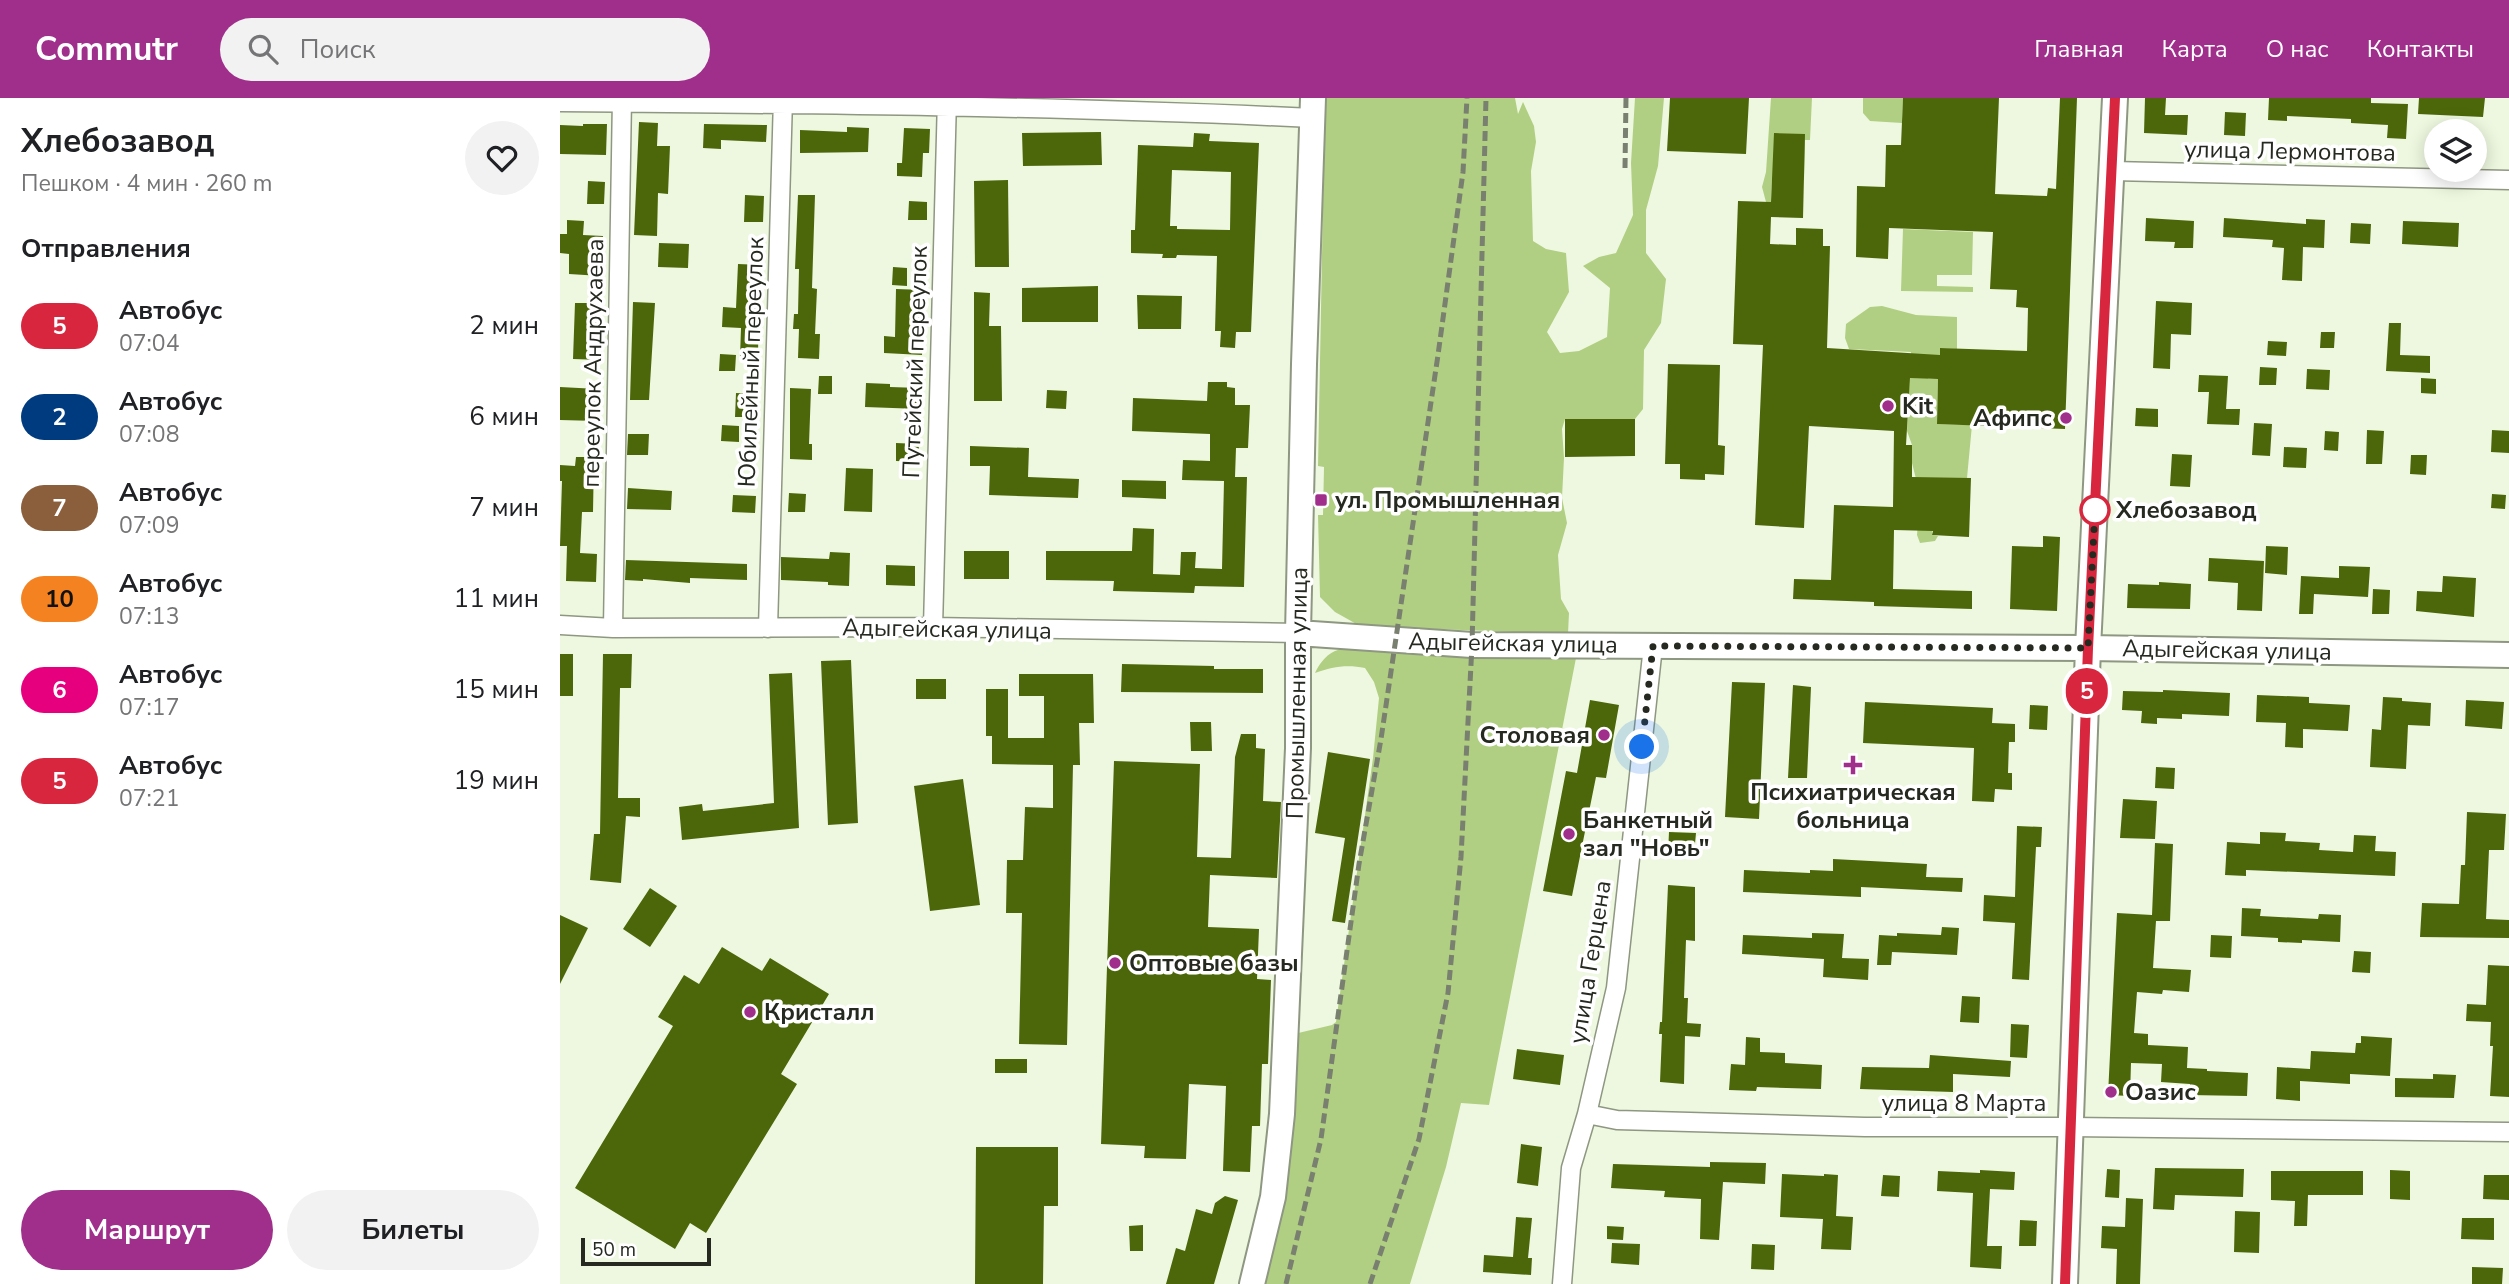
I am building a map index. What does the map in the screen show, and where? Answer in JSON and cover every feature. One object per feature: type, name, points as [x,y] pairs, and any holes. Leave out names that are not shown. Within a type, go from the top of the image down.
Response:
[{"type":"street","points":[[2065,1284],[2088,648],[2115,98]]},
{"type":"street","name":"переулок Андрухаева","points":[[612,628],[622,100]]},
{"type":"street","name":"Юбилейный переулок","points":[[768,628],[783,100]]},
{"type":"street","points":[[560,102],[947,102],[1192,112],[1313,108]]},
{"type":"street","name":"Путейский переулок","points":[[933,627],[947,102]]},
{"type":"street","name":"Промышленная улица","points":[[1252,1284],[1273,1197],[1282,1114],[1298,748],[1304,364],[1313,108]]},
{"type":"street","name":"улица Лермонтова","points":[[2112,171],[2509,180]]},
{"type":"street","name":"Адыгейская улица","points":[[560,625],[612,628],[933,627],[1298,633],[1472,645],[2088,648],[2509,655]]},
{"type":"street","name":"улица Герцена","points":[[1562,1284],[1571,1168],[1587,1114],[1616,988],[1653,646]]},
{"type":"street","name":"улица 8 Марта","points":[[1587,1114],[1617,1120],[1865,1127],[2509,1132]]},
{"type":"green space","points":[[1325,98],[1515,98],[1518,114],[1523,102],[1534,126],[1536,142],[1531,171],[1533,241],[1546,249],[1566,253],[1569,292],[1547,332],[1560,353],[1579,351],[1607,337],[1610,288],[1583,266],[1599,257],[1616,253],[1633,215],[1631,163],[1635,98],[1664,98],[1658,166],[1646,210],[1646,253],[1666,279],[1661,323],[1644,350],[1643,409],[1635,419],[1565,419],[1562,429],[1562,498],[1567,523],[1558,555],[1561,599],[1569,613],[1568,634],[1360,626],[1335,612],[1320,597],[1318,515],[1323,515],[1324,467],[1318,466]]},
{"type":"green space","points":[[1771,98],[1812,98],[1810,140],[1805,140],[1804,180],[1772,179],[1771,202],[1766,202],[1762,187],[1766,172]]},
{"type":"green space","points":[[1863,98],[1903,98],[1902,123],[1870,121],[1863,113]]},
{"type":"green space","points":[[1903,229],[1973,232],[1972,275],[1937,275],[1937,286],[1973,287],[1973,292],[1901,291]]},
{"type":"green space","points":[[1882,306],[1916,315],[1957,317],[1957,349],[1940,348],[1940,355],[1928,379],[1938,379],[1937,424],[1972,425],[1967,478],[1934,478],[1932,535],[1938,536],[1935,541],[1920,543],[1917,535],[1920,495],[1912,463],[1912,445],[1907,431],[1911,352],[1849,349],[1845,338],[1846,324],[1870,307]]},
{"type":"green space","points":[[1353,647],[1576,658],[1489,1105],[1461,1103],[1446,1167],[1410,1284],[1259,1284],[1294,1034],[1336,1022],[1379,698],[1374,682],[1365,668],[1339,667],[1315,673],[1330,654]]},
{"type":"building","points":[[1670,98],[1749,98],[1746,154],[1667,151]]},
{"type":"building","points":[[1903,98],[1999,98],[1995,194],[2047,196],[2048,188],[2056,189],[2060,98],[2077,98],[2065,429],[1937,424],[1938,379],[1910,378],[1906,445],[1912,445],[1912,477],[1971,478],[1969,537],[1932,535],[1933,531],[1894,530],[1893,589],[1972,591],[1972,609],[1874,606],[1874,602],[1793,599],[1794,579],[1831,580],[1834,505],[1893,507],[1894,431],[1809,426],[1804,528],[1755,525],[1763,345],[1733,344],[1738,201],[1771,202],[1774,133],[1805,134],[1803,218],[1771,217],[1770,244],[1796,245],[1796,228],[1823,229],[1823,246],[1830,246],[1827,348],[1940,355],[1940,348],[2027,351],[2028,308],[2016,307],[2017,290],[1990,289],[1993,232],[1889,228],[1888,259],[1856,257],[1857,186],[1885,187],[1886,145],[1901,145]]},
{"type":"building","points":[[2145,98],[2166,98],[2165,115],[2188,115],[2187,135],[2144,133]]},
{"type":"building","points":[[2269,98],[2371,98],[2371,103],[2408,104],[2406,139],[2387,138],[2388,125],[2351,123],[2351,119],[2287,116],[2287,121],[2268,120]]},
{"type":"building","points":[[2419,98],[2485,98],[2483,117],[2418,114]]},
{"type":"building","points":[[2225,112],[2246,113],[2245,136],[2224,135]]},
{"type":"building","points":[[639,122],[658,123],[657,146],[670,146],[668,194],[658,193],[657,236],[634,235]]},
{"type":"building","points":[[607,124],[606,155],[560,154],[560,125]]},
{"type":"building","points":[[704,124],[767,125],[766,142],[721,140],[721,149],[703,148]]},
{"type":"building","points":[[847,127],[869,128],[868,152],[800,153],[800,130],[847,132]]},
{"type":"building","points":[[904,128],[930,129],[929,153],[923,153],[922,177],[897,176],[897,163],[902,163]]},
{"type":"building","points":[[1101,132],[1102,165],[1023,166],[1022,133]]},
{"type":"building","points":[[1194,133],[1210,134],[1209,141],[1259,143],[1251,332],[1236,332],[1235,348],[1220,347],[1221,331],[1215,331],[1217,256],[1177,255],[1176,258],[1162,258],[1163,254],[1131,253],[1131,230],[1135,230],[1138,145],[1193,147]],"holes":[[[1172,170],[1231,172],[1230,230],[1177,229],[1177,226],[1170,226]]]},
{"type":"building","points":[[1008,180],[1009,267],[975,267],[974,181]]},
{"type":"building","points":[[588,181],[605,182],[604,204],[587,204]]},
{"type":"building","points":[[745,195],[764,196],[763,222],[744,222]]},
{"type":"building","points":[[798,195],[815,195],[812,288],[817,289],[815,334],[820,334],[819,359],[798,358],[799,329],[793,329],[794,314],[798,314],[799,269],[795,269]]},
{"type":"building","points":[[909,201],[927,202],[927,220],[908,220]]},
{"type":"building","points":[[2146,218],[2194,221],[2193,248],[2174,248],[2175,242],[2145,241]]},
{"type":"building","points":[[2224,218],[2306,224],[2306,219],[2325,220],[2324,248],[2303,247],[2302,281],[2282,280],[2284,248],[2272,247],[2273,240],[2223,237]]},
{"type":"building","points":[[567,220],[584,221],[583,235],[603,236],[601,276],[569,274],[569,254],[560,253],[560,234],[567,234]]},
{"type":"building","points":[[2403,221],[2459,223],[2458,247],[2402,244]]},
{"type":"building","points":[[2351,223],[2371,224],[2370,244],[2350,243]]},
{"type":"building","points":[[659,243],[689,244],[688,268],[658,267]]},
{"type":"building","points":[[738,264],[762,265],[761,284],[759,283],[758,358],[740,357],[741,328],[722,327],[723,307],[736,308]]},
{"type":"building","points":[[893,267],[907,268],[907,286],[892,285]]},
{"type":"building","points":[[1098,286],[1098,322],[1022,322],[1022,288]]},
{"type":"building","points":[[896,289],[925,290],[922,355],[884,353],[884,336],[895,337]]},
{"type":"building","points":[[974,292],[990,293],[989,326],[1001,326],[1002,401],[974,401]]},
{"type":"building","points":[[1137,295],[1182,296],[1181,329],[1138,329]]},
{"type":"building","points":[[2156,301],[2192,303],[2191,335],[2171,334],[2170,369],[2153,368]]},
{"type":"building","points":[[633,302],[655,303],[649,400],[630,400]]},
{"type":"building","points":[[575,303],[602,303],[602,360],[573,359]]},
{"type":"building","points":[[2389,323],[2401,323],[2400,355],[2430,356],[2430,373],[2386,371]]},
{"type":"building","points":[[2321,332],[2335,332],[2334,348],[2320,348]]},
{"type":"building","points":[[2268,341],[2287,342],[2286,356],[2267,355]]},
{"type":"building","points":[[720,354],[736,355],[735,371],[719,371]]},
{"type":"building","points":[[1668,364],[1720,365],[1718,445],[1725,446],[1724,475],[1705,474],[1705,480],[1680,479],[1680,464],[1665,464]]},
{"type":"building","points":[[2260,367],[2277,368],[2276,385],[2259,385]]},
{"type":"building","points":[[2307,369],[2330,370],[2329,390],[2306,389]]},
{"type":"building","points":[[2199,375],[2228,376],[2226,409],[2240,409],[2239,425],[2207,424],[2209,392],[2198,392]]},
{"type":"building","points":[[819,376],[832,376],[832,394],[818,394]]},
{"type":"building","points":[[2421,378],[2436,379],[2436,394],[2421,393]]},
{"type":"building","points":[[1208,382],[1227,382],[1227,387],[1235,388],[1235,405],[1250,405],[1248,448],[1236,448],[1235,477],[1247,477],[1244,587],[1195,586],[1194,593],[1113,591],[1114,581],[1046,580],[1046,551],[1132,551],[1133,528],[1154,529],[1153,574],[1180,575],[1181,552],[1196,552],[1195,568],[1222,569],[1224,481],[1182,480],[1183,460],[1210,461],[1210,434],[1132,431],[1133,398],[1207,401]]},
{"type":"building","points":[[866,383],[920,388],[920,409],[865,407]]},
{"type":"building","points":[[560,387],[598,389],[597,421],[560,420]]},
{"type":"building","points":[[790,388],[811,389],[809,444],[812,444],[812,460],[790,459]]},
{"type":"building","points":[[1047,390],[1067,391],[1066,409],[1046,408]]},
{"type":"building","points":[[736,393],[757,394],[756,417],[735,417]]},
{"type":"building","points":[[2136,408],[2158,409],[2158,427],[2135,426]]},
{"type":"building","points":[[1565,419],[1635,419],[1635,456],[1565,457]]},
{"type":"building","points":[[2254,423],[2272,424],[2270,456],[2252,455]]},
{"type":"building","points":[[722,425],[739,426],[739,442],[721,441]]},
{"type":"building","points":[[2367,430],[2384,431],[2382,464],[2366,464]]},
{"type":"building","points":[[2492,430],[2509,431],[2509,453],[2491,452]]},
{"type":"building","points":[[2325,431],[2339,432],[2338,451],[2324,450]]},
{"type":"building","points":[[628,434],[649,434],[648,455],[627,455]]},
{"type":"building","points":[[896,443],[919,444],[918,462],[896,461]]},
{"type":"building","points":[[970,446],[1029,448],[1028,477],[1079,479],[1078,498],[989,495],[990,466],[970,466]]},
{"type":"building","points":[[2284,447],[2307,448],[2306,468],[2283,467]]},
{"type":"building","points":[[2172,454],[2192,455],[2190,487],[2170,486]]},
{"type":"building","points":[[2411,455],[2427,455],[2426,475],[2410,474]]},
{"type":"building","points":[[576,457],[594,457],[593,512],[582,512],[580,553],[597,554],[596,582],[566,581],[567,546],[560,546],[560,465],[575,466]]},
{"type":"building","points":[[846,468],[873,469],[872,512],[844,511]]},
{"type":"building","points":[[1122,480],[1166,481],[1166,499],[1122,497]]},
{"type":"building","points":[[628,488],[672,491],[671,510],[627,509]]},
{"type":"building","points":[[789,493],[806,494],[805,512],[788,512]]},
{"type":"building","points":[[2492,494],[2506,495],[2505,509],[2491,508]]},
{"type":"building","points":[[733,495],[756,496],[755,513],[732,512]]},
{"type":"building","points":[[2043,536],[2060,537],[2057,611],[2010,609],[2012,546],[2043,547]]},
{"type":"building","points":[[2266,546],[2288,547],[2287,575],[2265,573]]},
{"type":"building","points":[[964,551],[1009,551],[1009,579],[964,579]]},
{"type":"building","points":[[830,552],[850,553],[849,586],[828,585],[828,582],[781,580],[781,557],[829,559]]},
{"type":"building","points":[[2209,558],[2264,561],[2262,611],[2237,610],[2238,583],[2208,581]]},
{"type":"building","points":[[626,560],[747,564],[747,580],[690,578],[690,583],[625,580]]},
{"type":"building","points":[[886,565],[915,566],[915,586],[886,585]]},
{"type":"building","points":[[2339,566],[2370,567],[2368,597],[2314,594],[2313,614],[2299,614],[2301,576],[2339,578]]},
{"type":"building","points":[[2443,576],[2476,578],[2474,617],[2416,611],[2417,591],[2442,592]]},
{"type":"building","points":[[2159,582],[2191,584],[2190,609],[2127,608],[2128,584],[2159,585]]},
{"type":"building","points":[[2373,589],[2390,590],[2389,614],[2372,614]]},
{"type":"building","points":[[560,654],[573,654],[573,696],[560,696]]},
{"type":"building","points":[[603,654],[632,654],[631,688],[620,688],[618,798],[640,798],[640,817],[626,816],[621,883],[590,880],[594,834],[600,834]]},
{"type":"building","points":[[851,660],[858,823],[828,825],[821,661]]},
{"type":"building","points":[[1122,664],[1263,669],[1263,693],[1121,692]]},
{"type":"building","points":[[792,673],[799,828],[682,840],[679,807],[702,804],[703,811],[774,803],[769,674]]},
{"type":"building","points":[[1019,674],[1093,674],[1094,723],[1079,723],[1080,765],[1073,765],[1067,1045],[1019,1044],[1022,913],[1006,913],[1007,860],[1023,860],[1025,807],[1053,808],[1053,765],[992,764],[992,736],[986,736],[986,689],[1008,689],[1008,738],[1044,738],[1044,696],[1019,696]]},
{"type":"building","points":[[916,679],[946,679],[946,699],[916,699]]},
{"type":"building","points":[[1732,682],[1765,683],[1759,819],[1725,817]]},
{"type":"building","points":[[1793,685],[1811,687],[1807,778],[1788,778]]},
{"type":"building","points":[[2123,691],[2230,693],[2229,716],[2182,714],[2182,719],[2157,718],[2157,724],[2141,723],[2142,711],[2122,710]]},
{"type":"building","points":[[2257,695],[2309,697],[2309,703],[2350,705],[2348,731],[2303,729],[2303,748],[2285,747],[2286,723],[2256,722]]},
{"type":"building","points":[[2383,697],[2431,703],[2430,726],[2408,725],[2406,769],[2370,767],[2372,729],[2381,730]]},
{"type":"building","name":"Банкетный зал \"Новь\"","points":[[1590,700],[1619,705],[1606,778],[1596,777],[1572,896],[1543,891],[1566,771],[1577,773]]},
{"type":"building","points":[[2466,700],[2504,702],[2502,729],[2465,726]]},
{"type":"building","points":[[1865,702],[1993,708],[1992,723],[2015,724],[2015,742],[2009,742],[2008,773],[2012,773],[2012,790],[1995,789],[1994,802],[1972,801],[1974,748],[1863,743]]},
{"type":"building","points":[[2030,705],[2048,706],[2047,730],[2029,729]]},
{"type":"building","points":[[1190,722],[1211,722],[1212,751],[1191,751]]},
{"type":"building","points":[[1241,734],[1256,734],[1256,748],[1265,749],[1263,801],[1281,802],[1277,878],[1210,875],[1208,927],[1259,929],[1257,979],[1271,980],[1268,1064],[1262,1064],[1260,1126],[1252,1126],[1250,1172],[1223,1171],[1226,1086],[1189,1084],[1186,1159],[1144,1158],[1145,1146],[1101,1144],[1114,761],[1200,764],[1197,857],[1231,858],[1235,757]]},
{"type":"building","points":[[1328,752],[1370,759],[1345,923],[1332,921],[1345,838],[1315,833]]},
{"type":"building","points":[[2156,767],[2175,768],[2174,789],[2155,788]]},
{"type":"building","points":[[963,779],[980,905],[930,911],[914,786]]},
{"type":"building","points":[[2123,799],[2157,801],[2155,839],[2120,838]]},
{"type":"building","points":[[2467,812],[2506,814],[2504,850],[2489,850],[2486,919],[2509,920],[2509,938],[2420,937],[2422,903],[2459,904],[2461,865],[2465,865]]},
{"type":"building","points":[[2017,826],[2042,827],[2041,847],[2036,847],[2029,980],[2012,979],[2015,923],[1983,921],[1984,895],[2015,897]]},
{"type":"building","points":[[1669,832],[1696,833],[1694,854],[1668,853]]},
{"type":"building","points":[[2260,832],[2286,833],[2285,841],[2320,843],[2319,850],[2353,852],[2354,835],[2376,836],[2375,851],[2396,852],[2395,876],[2246,870],[2246,876],[2225,875],[2227,842],[2260,844]]},
{"type":"building","points":[[2155,843],[2173,844],[2170,921],[2156,921],[2153,968],[2191,970],[2189,992],[2137,992],[2134,1033],[2148,1034],[2148,1045],[2188,1047],[2187,1068],[2248,1073],[2247,1096],[2189,1095],[2190,1084],[2161,1082],[2162,1064],[2131,1063],[2130,1096],[2108,1095],[2117,913],[2152,915]]},
{"type":"building","points":[[1833,859],[1927,864],[1926,877],[1963,878],[1962,892],[1861,887],[1861,897],[1743,892],[1744,870],[1810,873],[1810,870],[1833,871]]},
{"type":"building","points":[[1668,885],[1695,887],[1695,941],[1686,940],[1684,998],[1688,998],[1687,1023],[1701,1024],[1700,1037],[1685,1036],[1684,1084],[1660,1082],[1662,1034],[1659,1034],[1662,1022]]},
{"type":"building","points":[[650,888],[677,906],[650,947],[623,929]]},
{"type":"building","points":[[2242,908],[2261,909],[2260,916],[2318,919],[2319,914],[2341,915],[2340,942],[2278,942],[2278,938],[2241,936]]},
{"type":"building","points":[[560,915],[588,928],[560,984]]},
{"type":"building","points":[[1942,927],[1959,928],[1957,955],[1892,952],[1891,965],[1877,965],[1879,935],[1941,935]]},
{"type":"building","points":[[1812,933],[1844,934],[1842,958],[1869,959],[1868,980],[1823,977],[1824,959],[1742,954],[1743,935],[1812,938]]},
{"type":"building","points":[[2211,935],[2232,936],[2231,958],[2210,957]]},
{"type":"building","points":[[722,947],[762,971],[770,958],[829,994],[781,1074],[797,1084],[706,1233],[690,1223],[675,1249],[575,1188],[673,1026],[658,1017],[684,975],[699,984]]},
{"type":"building","points":[[2354,951],[2371,952],[2370,973],[2352,972]]},
{"type":"building","points":[[2488,965],[2509,966],[2509,1097],[2490,1096],[2493,1046],[2490,1046],[2491,1022],[2466,1021],[2467,1004],[2486,1005]]},
{"type":"building","points":[[1962,996],[1980,997],[1979,1023],[1960,1022]]},
{"type":"building","points":[[2011,1024],[2029,1025],[2027,1058],[2010,1057]]},
{"type":"building","points":[[2361,1036],[2392,1038],[2390,1076],[2350,1074],[2350,1084],[2300,1081],[2300,1101],[2276,1099],[2277,1067],[2310,1069],[2311,1051],[2355,1053],[2356,1043],[2361,1043]]},
{"type":"building","points":[[1746,1037],[1760,1038],[1760,1052],[1785,1053],[1785,1063],[1822,1065],[1821,1089],[1757,1087],[1756,1091],[1729,1090],[1731,1064],[1745,1065]]},
{"type":"building","points":[[1517,1049],[1564,1055],[1560,1085],[1513,1079]]},
{"type":"building","points":[[1930,1055],[2011,1061],[2010,1077],[1953,1074],[1953,1092],[1860,1089],[1862,1067],[1929,1068]]},
{"type":"building","points":[[995,1059],[1027,1059],[1027,1073],[995,1073]]},
{"type":"building","points":[[2433,1074],[2456,1075],[2454,1098],[2395,1097],[2395,1078],[2433,1079]]},
{"type":"building","points":[[1521,1144],[1542,1147],[1538,1186],[1517,1183]]},
{"type":"building","points":[[976,1147],[1058,1147],[1058,1206],[1044,1206],[1043,1284],[975,1284]]},
{"type":"building","points":[[1710,1162],[1766,1163],[1765,1184],[1723,1182],[1719,1240],[1700,1239],[1701,1199],[1664,1197],[1665,1191],[1611,1188],[1613,1164],[1710,1167]]},
{"type":"building","points":[[2155,1168],[2244,1169],[2243,1197],[2175,1195],[2174,1210],[2153,1209]]},
{"type":"building","points":[[2107,1169],[2120,1170],[2119,1198],[2105,1197]]},
{"type":"building","points":[[1980,1170],[2015,1172],[2014,1190],[1990,1189],[1987,1246],[2002,1246],[2001,1269],[1970,1267],[1973,1193],[1937,1191],[1938,1171],[1980,1173]]},
{"type":"building","points":[[2390,1170],[2410,1171],[2410,1200],[2390,1199]]},
{"type":"building","points":[[2271,1171],[2363,1171],[2363,1195],[2308,1195],[2307,1226],[2294,1226],[2295,1201],[2271,1200]]},
{"type":"building","points":[[1782,1174],[1838,1175],[1836,1216],[1853,1217],[1851,1250],[1821,1249],[1823,1219],[1780,1217]]},
{"type":"building","points":[[1883,1175],[1900,1176],[1899,1197],[1881,1196]]},
{"type":"building","points":[[2484,1175],[2509,1175],[2509,1200],[2483,1199]]},
{"type":"building","points":[[1225,1196],[1238,1200],[1214,1284],[1166,1284],[1176,1248],[1185,1251],[1196,1209],[1212,1214],[1215,1203]]},
{"type":"building","points":[[2126,1198],[2143,1199],[2140,1284],[2116,1284],[2117,1249],[2101,1248],[2102,1226],[2125,1227]]},
{"type":"building","points":[[2235,1211],[2260,1212],[2259,1253],[2234,1252]]},
{"type":"building","points":[[1516,1217],[1532,1218],[1528,1258],[1532,1258],[1531,1275],[1483,1272],[1484,1255],[1513,1257]]},
{"type":"building","points":[[2462,1218],[2494,1218],[2494,1240],[2461,1239]]},
{"type":"building","points":[[2020,1220],[2037,1221],[2036,1246],[2019,1246]]},
{"type":"building","points":[[1143,1225],[1143,1251],[1130,1251],[1129,1226]]},
{"type":"building","points":[[1607,1226],[1624,1227],[1623,1240],[1607,1239]]},
{"type":"building","points":[[1612,1243],[1640,1244],[1639,1265],[1611,1263]]},
{"type":"building","points":[[1752,1244],[1775,1245],[1774,1270],[1751,1269]]},
{"type":"building","points":[[2472,1267],[2503,1268],[2502,1284],[2472,1284]]},
{"type":"railway","points":[[1286,1284],[1321,1139],[1359,864],[1381,739],[1438,355],[1463,172],[1467,98]]},
{"type":"railway","points":[[1370,1284],[1419,1139],[1448,993],[1461,857],[1472,645],[1486,98]]},
{"type":"railway","points":[[1625,168],[1626,98]]},
{"type":"bus line","name":"5","points":[[2065,1284],[2088,648],[2115,98]]},
{"type":"place","name":"Kit","points":[[1888,406]]},
{"type":"place","name":"Афипс","points":[[2066,418]]},
{"type":"place","name":"ул. Промышленная","points":[[1321,500]]},
{"type":"place","name":"Хлебозавод","points":[[2095,510]]},
{"type":"place","name":"Столовая","points":[[1604,735]]},
{"type":"place","name":"Психиатрическая больница","points":[[1853,765]]},
{"type":"place","name":"Банкетный зал \"Новь\"","points":[[1569,834]]},
{"type":"place","name":"Оптовые базы","points":[[1115,963]]},
{"type":"place","name":"Кристалл","points":[[750,1012]]},
{"type":"place","name":"Оазис","points":[[2111,1092]]},
{"type":"route","points":[[1642,747],[1653,646],[2088,648],[2095,510]]}]
